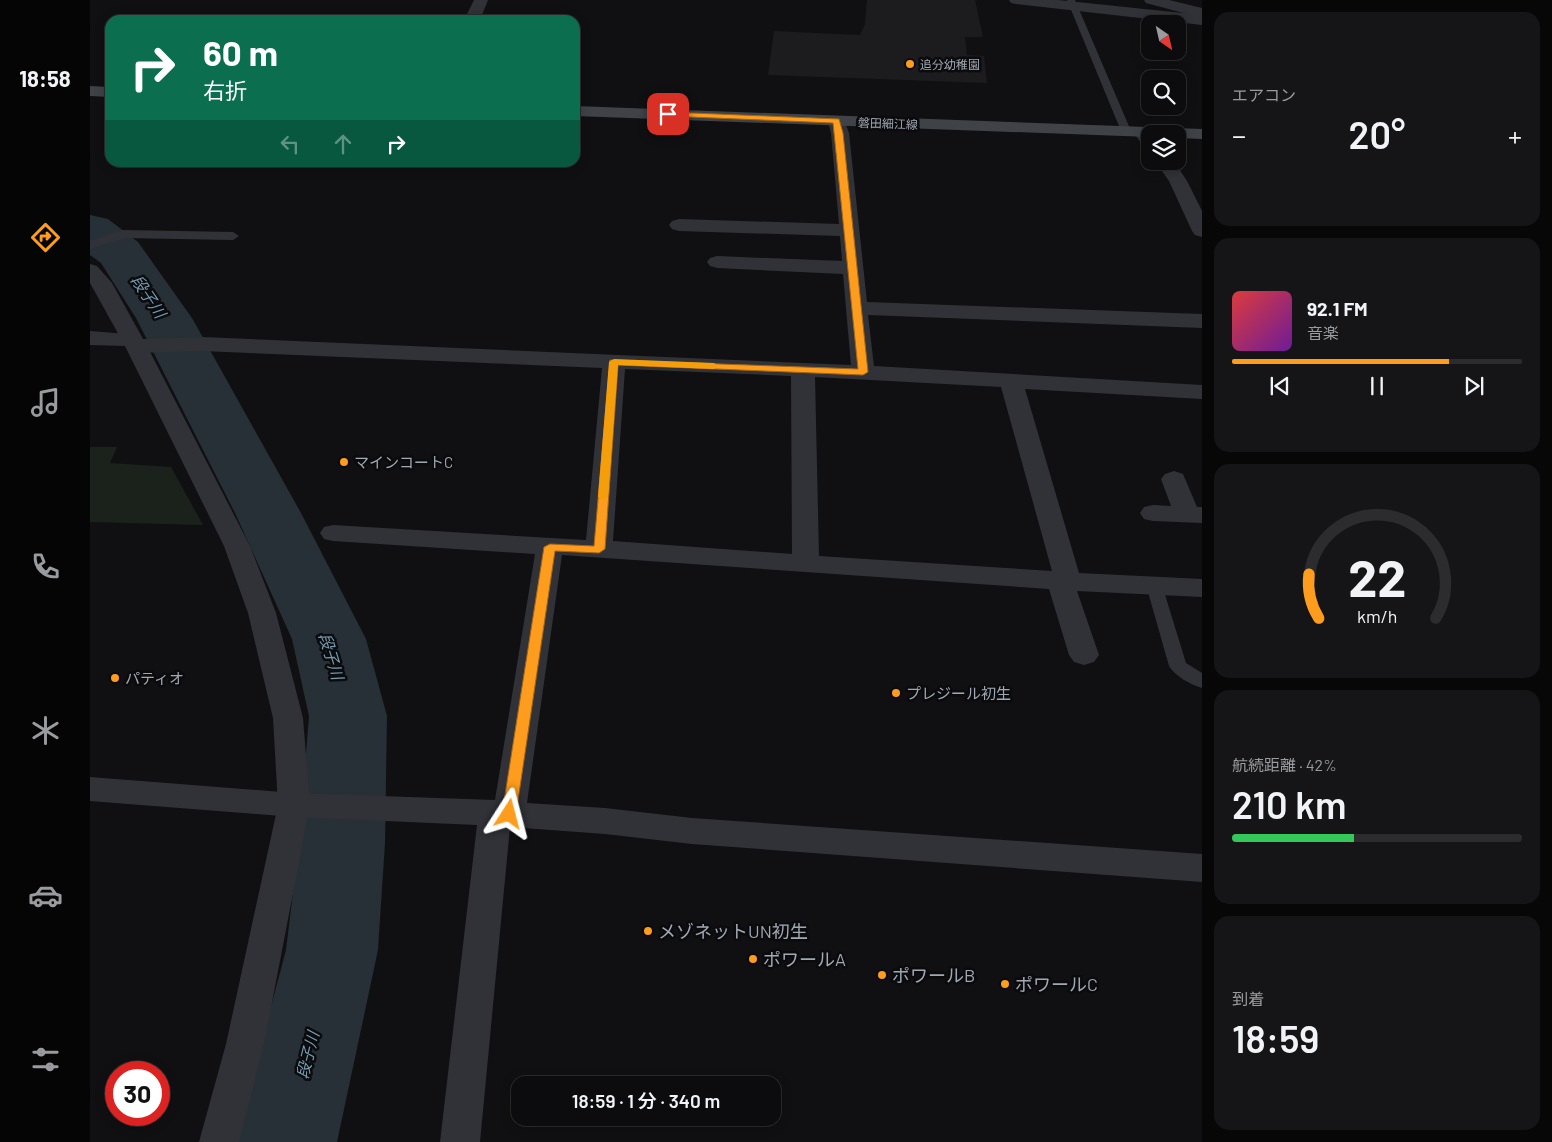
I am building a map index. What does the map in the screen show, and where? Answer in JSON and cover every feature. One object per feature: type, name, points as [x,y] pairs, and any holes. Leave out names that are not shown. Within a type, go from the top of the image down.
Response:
[{"type":"main road","points":[[90,91],[105,92]]},
{"type":"main road","name":"磐田細江線","points":[[580,111],[1139,135],[1202,134]]},
{"type":"street","points":[[474,15],[481,0]]},
{"type":"street","points":[[1016,0],[1073,3],[1202,20]]},
{"type":"street","points":[[1151,0],[1172,2],[1202,13]]},
{"type":"street","points":[[837,121],[840,133],[863,372]]},
{"type":"street","points":[[1170,170],[1178,181],[1202,231]]},
{"type":"street","points":[[678,225],[848,230]]},
{"type":"street","points":[[717,262],[852,268]]},
{"type":"street","points":[[90,270],[101,283],[141,344],[236,546],[262,614],[288,718],[294,805],[245,1044],[219,1142]]},
{"type":"street","points":[[856,308],[1202,322]]},
{"type":"street","points":[[95,343],[202,344],[863,372],[1202,392]]},
{"type":"street","points":[[599,549],[614,362]]},
{"type":"street","points":[[803,370],[806,564]]},
{"type":"street","points":[[1011,381],[1084,655]]},
{"type":"street","points":[[1174,479],[1195,514]]},
{"type":"street","points":[[1153,513],[1195,514]]},
{"type":"street","points":[[332,534],[599,549],[1064,581],[1202,588]]},
{"type":"street","points":[[460,1142],[502,814],[550,547]]},
{"type":"street","points":[[90,789],[294,805],[382,807],[605,821],[692,830],[1202,868]]},
{"type":"lane","points":[[1073,3],[1139,135]]},
{"type":"lane","points":[[90,244],[123,234],[233,236]]},
{"type":"lane","points":[[1154,585],[1178,666],[1202,682]]},
{"type":"shaded area","points":[[867,0],[975,0],[983,37],[965,37],[967,55],[984,56],[987,83],[768,75],[774,31],[860,35],[865,24]]},
{"type":"shaded area","points":[[90,447],[117,447],[110,463],[171,467],[203,525],[90,522]]},
{"type":"waterway","name":"段子川","points":[[90,230],[120,253],[164,318],[268,513],[329,639],[348,716],[342,843],[332,950],[286,1142]]},
{"type":"slow traffic","points":[[603,497],[614,362],[714,366]]},
{"type":"place","name":"追分幼稚園","points":[[910,64]]},
{"type":"place","name":"マインコートC","points":[[344,462]]},
{"type":"place","name":"パティオ","points":[[115,678]]},
{"type":"place","name":"プレジール初生","points":[[896,693]]},
{"type":"place","name":"メゾネットUN初生","points":[[648,931]]},
{"type":"place","name":"ポワールA","points":[[753,959]]},
{"type":"place","name":"ポワールB","points":[[882,975]]},
{"type":"place","name":"ポワールC","points":[[1005,984]]},
{"type":"route","points":[[509,814],[550,547],[599,549],[614,362],[863,372],[840,133],[837,121],[668,114]]}]
